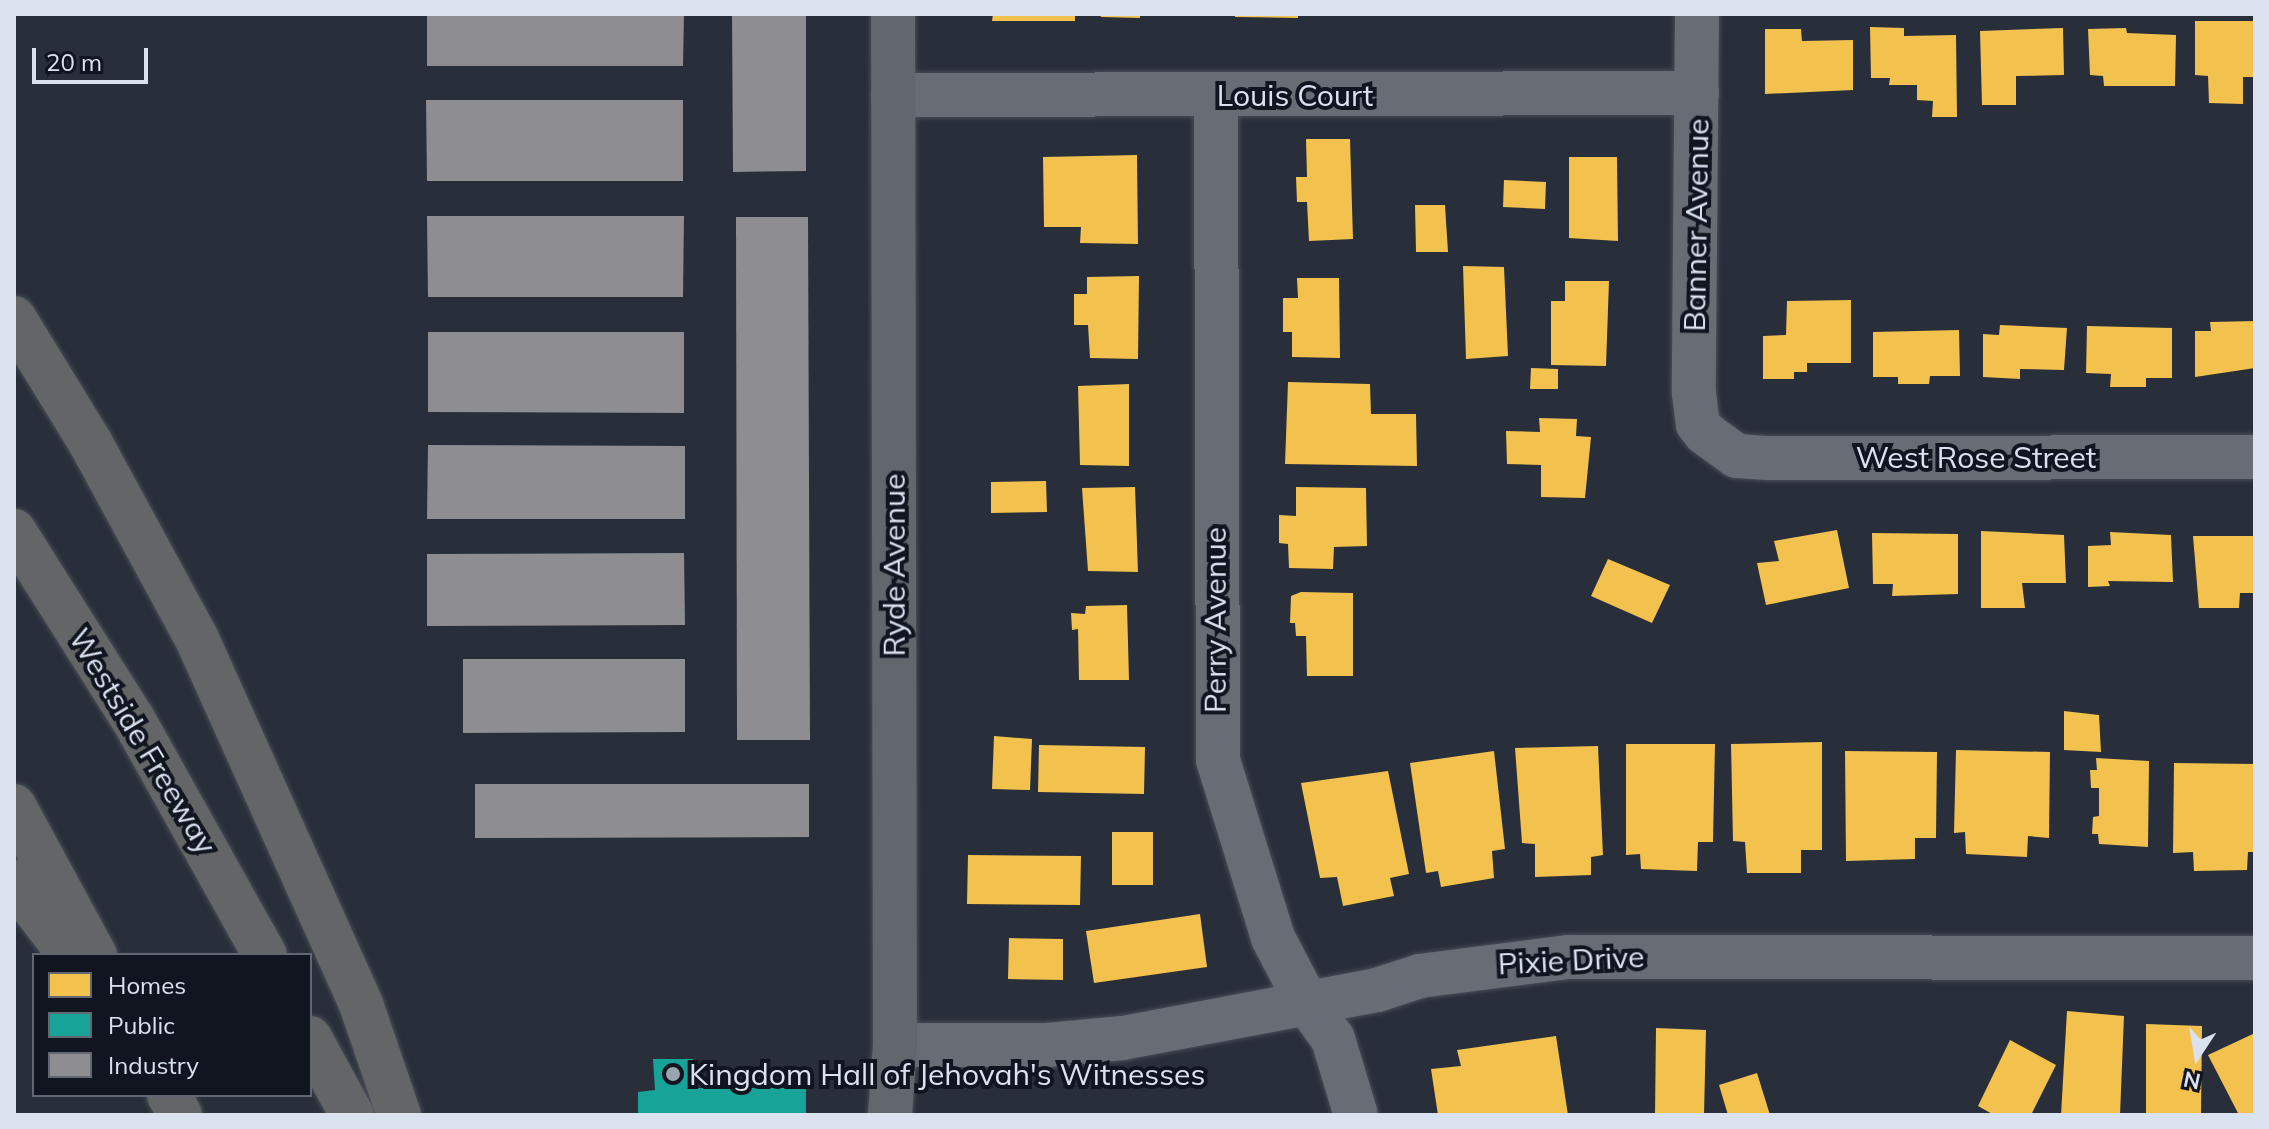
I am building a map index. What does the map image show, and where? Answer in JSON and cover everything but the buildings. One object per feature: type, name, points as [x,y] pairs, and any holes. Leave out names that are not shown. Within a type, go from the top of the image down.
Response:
[{"type":"highway","points":[[14,318],[90,442],[197,639],[362,1007],[399,1115]]},
{"type":"highway","name":"Westside Freeway","points":[[14,531],[148,744],[264,953]]},
{"type":"highway","points":[[14,806],[94,953]]},
{"type":"highway","points":[[14,882],[68,953]]},
{"type":"highway","points":[[312,1042],[352,1115]]},
{"type":"highway","points":[[170,1097],[180,1115]]},
{"type":"street","name":"Ryde Avenue","points":[[890,1115],[895,1045],[893,14]]},
{"type":"street","name":"Banner Avenue","points":[[1697,14],[1694,393],[1698,424],[1705,433]]},
{"type":"street","name":"Louis Court","points":[[893,95],[1697,93]]},
{"type":"street","name":"Perry Avenue","points":[[1216,95],[1218,760],[1273,938],[1307,1003],[1333,1039],[1356,1115]]},
{"type":"street","name":"West Rose Street","points":[[1705,433],[1737,456],[1768,458],[2255,457]]},
{"type":"street","name":"Pixie Drive","points":[[895,1045],[1047,1045],[1123,1038],[1307,1003],[1420,976],[1568,957],[2255,958]]},
{"type":"place","name":"Kingdom Hall of Jehovah's Witnesses","points":[[673,1074]]}]
